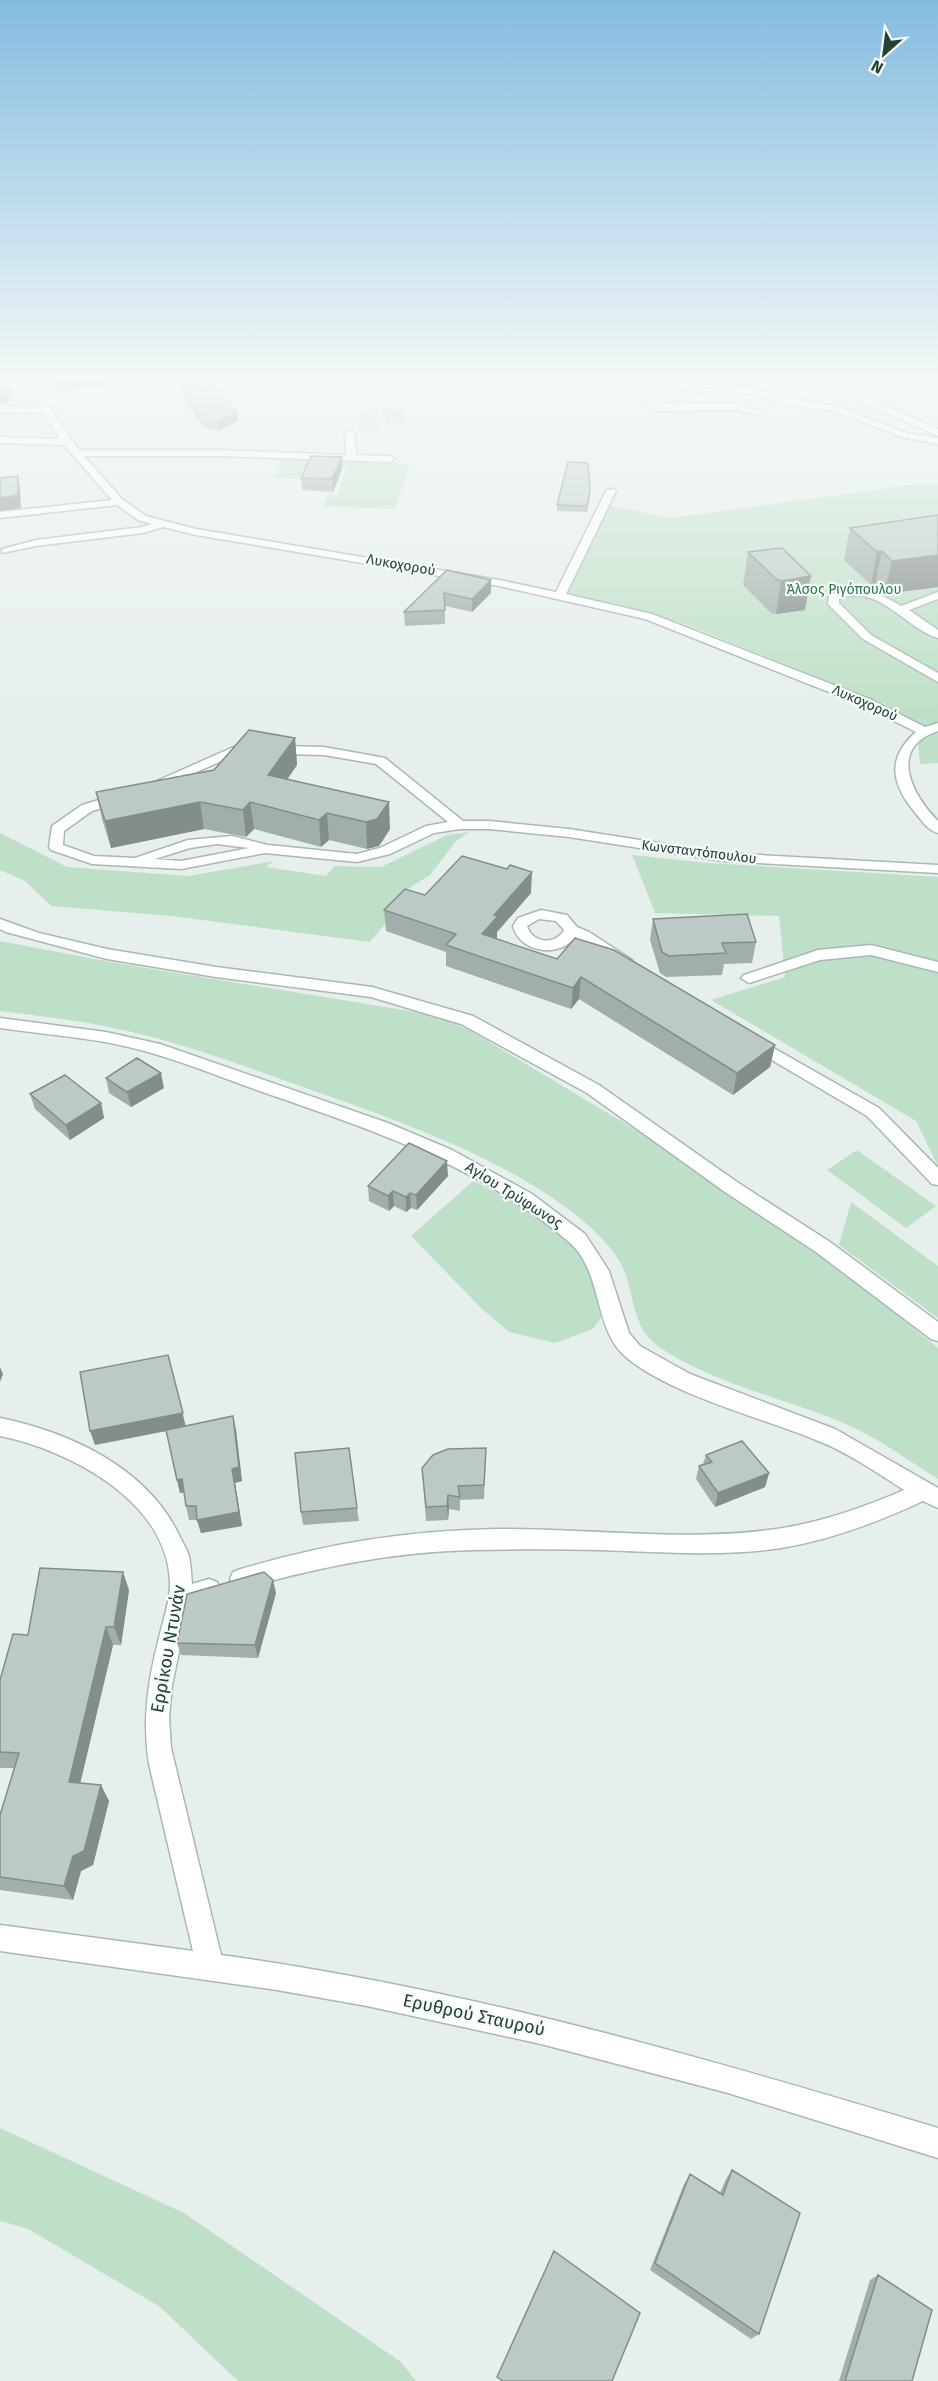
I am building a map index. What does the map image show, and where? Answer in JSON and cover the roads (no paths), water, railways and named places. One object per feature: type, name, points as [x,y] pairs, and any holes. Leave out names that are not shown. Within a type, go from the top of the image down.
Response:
[{"type":"street","name":"Λυκοχορού","points":[[111,492],[120,502],[142,518],[161,524],[560,595],[662,621],[868,703],[924,731]]},
{"type":"street","points":[[560,595],[610,492]]},
{"type":"street","points":[[0,515],[120,502]]},
{"type":"street","points":[[6,551],[36,543],[110,536],[161,524]]},
{"type":"street","points":[[938,635],[900,610],[860,592],[844,592],[833,598],[834,604],[867,637],[938,678]]},
{"type":"street","points":[[900,610],[938,595]]},
{"type":"street","points":[[938,727],[924,731],[906,750],[901,771],[908,795],[938,829]]},
{"type":"street","name":"Κωνσταντόπουλου","points":[[460,825],[380,760],[324,751],[238,749],[148,788],[87,808],[57,829],[56,847],[92,860],[191,864],[265,849],[336,858],[365,857],[385,851],[424,831],[460,825],[525,827],[723,857],[938,869]]},
{"type":"street","points":[[136,861],[200,841],[220,838],[244,842],[265,849]]},
{"type":"street","points":[[0,923],[27,934],[107,954],[216,972],[372,992],[467,1020],[593,1089],[731,1187],[823,1247],[938,1333]]},
{"type":"street","points":[[571,930],[584,935],[642,971]]},
{"type":"street","points":[[749,978],[818,955],[871,950],[938,967]]},
{"type":"street","name":"Αγίου Τρύφωνος","points":[[0,1023],[106,1037],[153,1048],[382,1127],[446,1154],[526,1199],[578,1239],[600,1271],[620,1337],[625,1345],[638,1356],[689,1382],[828,1436],[931,1495]]},
{"type":"street","points":[[741,1033],[873,1112],[938,1179]]},
{"type":"street","name":"Ερρίκου Ντυνάν","points":[[0,1427],[37,1434],[68,1448],[110,1473],[140,1499],[160,1521],[174,1547],[180,1574],[179,1598],[162,1675],[156,1732],[161,1764],[210,1966]]},
{"type":"street","points":[[179,1598],[326,1556],[399,1545],[545,1539],[699,1544],[766,1540],[931,1495]]},
{"type":"street","name":"Ερυθρού Σταυρού","points":[[0,1938],[210,1966],[367,1992],[541,2030],[728,2079],[938,2143]]},
{"type":"park label","name":"Άλσος Ριγόπουλου","points":[[844,589]]}]
